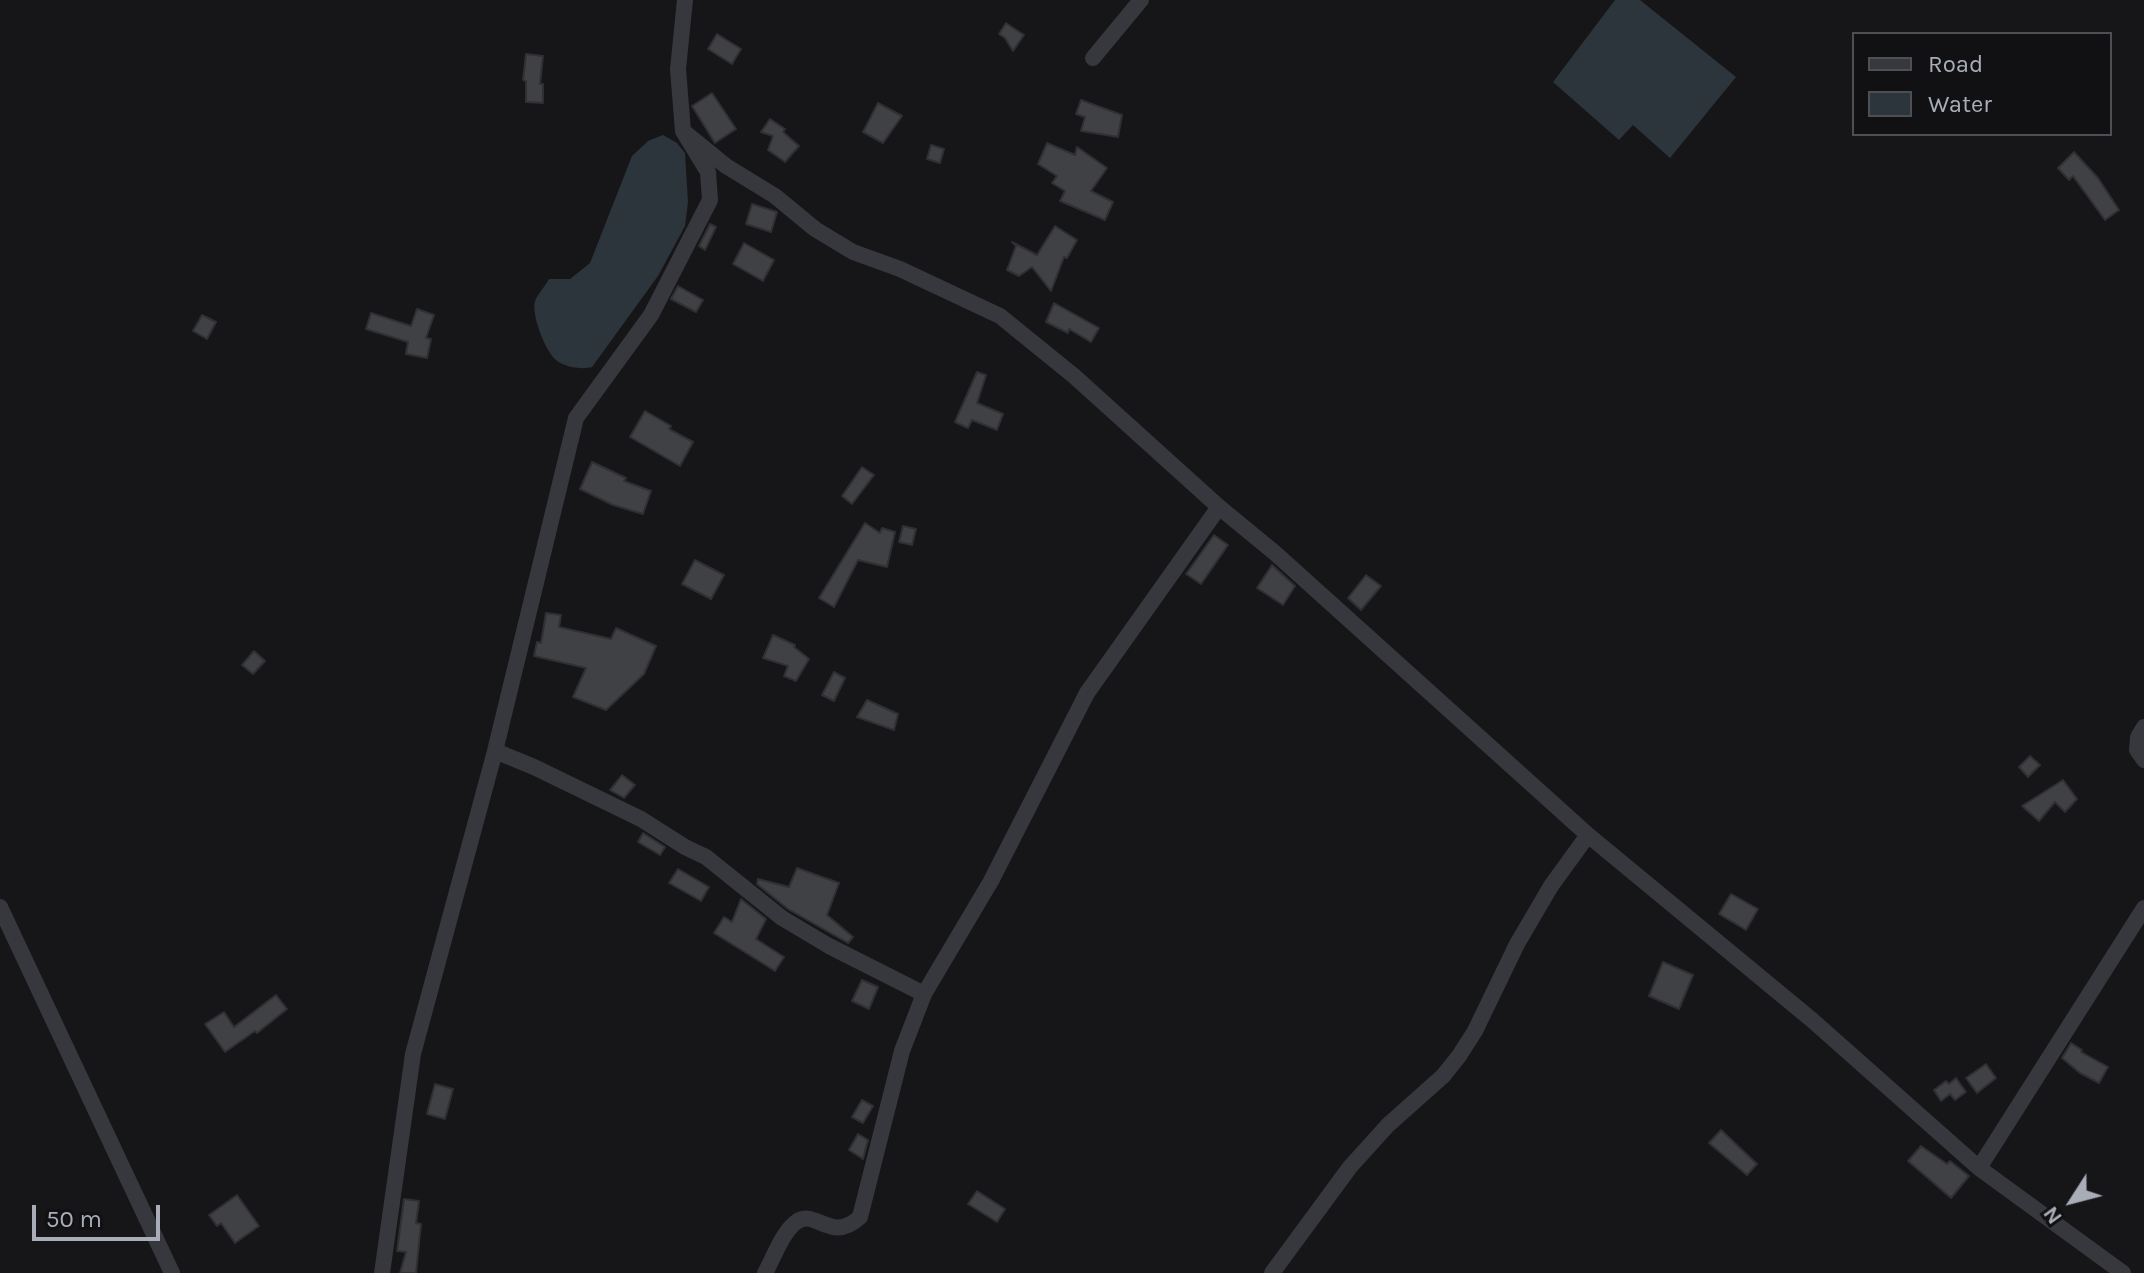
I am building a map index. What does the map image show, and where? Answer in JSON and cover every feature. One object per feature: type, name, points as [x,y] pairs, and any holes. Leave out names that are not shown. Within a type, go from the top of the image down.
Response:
[{"type":"street","points":[[382,1273],[413,1054],[495,751],[576,418],[651,315],[710,200],[708,172],[683,131],[678,69],[685,0]]},
{"type":"street","points":[[1093,58],[1141,0]]},
{"type":"street","points":[[683,131],[726,166],[775,196],[815,229],[853,252],[900,269],[1000,316],[1074,376],[1219,507],[1275,553],[1588,835],[1812,1020],[1979,1168],[2123,1273]]},
{"type":"street","points":[[765,1273],[788,1231],[802,1218],[837,1229],[846,1228],[860,1217],[902,1051],[924,994],[991,881],[1087,693],[1219,507]]},
{"type":"street","points":[[2144,727],[2138,737],[2137,750],[2144,760]]},
{"type":"street","points":[[495,751],[546,772],[641,819],[706,857],[782,918],[829,946],[924,994]]},
{"type":"street","points":[[1272,1273],[1350,1167],[1388,1125],[1443,1076],[1459,1056],[1475,1031],[1517,944],[1551,886],[1588,835]]},
{"type":"street","points":[[0,907],[172,1273]]},
{"type":"street","points":[[1979,1168],[2144,908]]},
{"type":"water","points":[[1615,0],[1640,0],[1736,77],[1670,158],[1633,125],[1619,140],[1553,82]]},
{"type":"water","points":[[663,135],[677,143],[685,153],[688,202],[685,226],[658,276],[592,367],[578,368],[564,364],[556,360],[543,341],[535,314],[535,301],[549,279],[570,279],[590,263],[632,156],[648,141]]},
{"type":"building","points":[[1006,23],[1024,35],[1013,51],[999,34]]},
{"type":"building","points":[[717,34],[741,49],[732,64],[708,49]]},
{"type":"building","points":[[526,54],[543,56],[540,84],[543,84],[543,103],[526,102],[526,81],[523,80]]},
{"type":"building","points":[[712,93],[736,129],[715,143],[692,106]]},
{"type":"building","points":[[1081,100],[1122,115],[1118,137],[1081,131],[1085,117],[1076,114]]},
{"type":"building","points":[[878,103],[902,116],[883,143],[863,132]]},
{"type":"building","points":[[770,119],[785,129],[783,132],[799,146],[785,162],[768,150],[773,136],[761,132]]},
{"type":"building","points":[[1047,143],[1075,155],[1077,147],[1107,168],[1091,191],[1113,202],[1105,220],[1060,201],[1065,191],[1052,183],[1057,176],[1038,164]]},
{"type":"building","points":[[931,145],[944,149],[940,163],[927,159]]},
{"type":"building","points":[[2074,152],[2098,178],[2119,210],[2105,220],[2073,176],[2069,180],[2058,168]]},
{"type":"building","points":[[752,204],[777,212],[771,232],[746,224]]},
{"type":"building","points":[[710,224],[716,227],[705,250],[699,246]]},
{"type":"building","points":[[1055,226],[1077,240],[1067,258],[1064,257],[1051,291],[1032,267],[1019,276],[1007,270],[1016,246],[1012,242],[1037,255]]},
{"type":"building","points":[[744,243],[774,260],[763,281],[733,264]]},
{"type":"building","points":[[678,286],[703,300],[696,312],[671,299]]},
{"type":"building","points":[[1054,303],[1099,328],[1091,342],[1069,329],[1068,333],[1046,322]]},
{"type":"building","points":[[417,309],[434,315],[426,338],[431,339],[427,358],[406,354],[408,342],[366,329],[371,313],[411,326]]},
{"type":"building","points":[[202,315],[216,322],[207,339],[193,331]]},
{"type":"building","points":[[977,372],[986,375],[977,403],[1003,414],[997,430],[972,420],[968,428],[955,422]]},
{"type":"building","points":[[645,411],[693,442],[680,466],[630,437]]},
{"type":"building","points":[[592,462],[626,478],[624,481],[651,491],[643,514],[613,505],[580,489]]},
{"type":"building","points":[[862,467],[874,475],[852,504],[842,496]]},
{"type":"building","points":[[865,523],[880,533],[882,528],[895,532],[887,567],[858,560],[834,607],[819,598]]},
{"type":"building","points":[[903,526],[916,529],[912,545],[899,542]]},
{"type":"building","points":[[1214,535],[1228,545],[1201,584],[1186,574]]},
{"type":"building","points":[[695,560],[724,575],[711,599],[682,584]]},
{"type":"building","points":[[1272,565],[1295,586],[1283,605],[1257,588]]},
{"type":"building","points":[[1366,575],[1381,586],[1361,610],[1348,598]]},
{"type":"building","points":[[546,613],[561,615],[559,627],[611,639],[616,628],[656,646],[644,674],[606,710],[573,697],[586,668],[534,656],[537,642],[541,643]]},
{"type":"building","points":[[773,635],[795,645],[809,659],[796,681],[784,676],[788,666],[763,658]]},
{"type":"building","points":[[254,651],[265,661],[253,674],[242,665]]},
{"type":"building","points":[[834,672],[845,678],[834,701],[822,695]]},
{"type":"building","points":[[867,700],[898,714],[894,730],[857,717]]},
{"type":"building","points":[[2030,756],[2040,765],[2028,777],[2019,767]]},
{"type":"building","points":[[622,775],[635,785],[624,798],[610,790]]},
{"type":"building","points":[[2063,780],[2077,799],[2065,812],[2055,802],[2039,821],[2022,806]]},
{"type":"building","points":[[643,833],[665,847],[660,855],[638,842]]},
{"type":"building","points":[[797,868],[839,883],[827,915],[853,937],[848,943],[788,909],[757,884],[758,879],[789,887]]},
{"type":"building","points":[[678,869],[709,887],[701,901],[669,883]]},
{"type":"building","points":[[1731,894],[1758,909],[1746,930],[1719,914]]},
{"type":"building","points":[[741,899],[766,919],[756,939],[784,957],[775,971],[714,933],[724,917],[732,922]]},
{"type":"building","points":[[1663,962],[1693,975],[1679,1009],[1649,996]]},
{"type":"building","points":[[862,980],[878,987],[869,1009],[852,1001]]},
{"type":"building","points":[[276,995],[287,1009],[257,1033],[255,1031],[225,1052],[205,1024],[224,1012],[234,1027]]},
{"type":"building","points":[[2071,1043],[2108,1067],[2099,1083],[2062,1058]]},
{"type":"building","points":[[1986,1064],[1996,1078],[1977,1093],[1966,1078]]},
{"type":"building","points":[[1956,1078],[1966,1092],[1955,1100],[1950,1094],[1941,1101],[1934,1090]]},
{"type":"building","points":[[435,1084],[453,1089],[445,1119],[427,1114]]},
{"type":"building","points":[[862,1100],[873,1106],[863,1123],[852,1117]]},
{"type":"building","points":[[1721,1130],[1757,1164],[1747,1175],[1709,1143]]},
{"type":"building","points":[[858,1134],[868,1140],[863,1159],[849,1150]]},
{"type":"building","points":[[1921,1146],[1947,1164],[1950,1161],[1969,1176],[1951,1198],[1908,1161]]},
{"type":"building","points":[[977,1191],[1005,1209],[997,1222],[968,1204]]},
{"type":"building","points":[[237,1195],[259,1226],[235,1243],[221,1223],[217,1226],[209,1215]]},
{"type":"building","points":[[404,1199],[419,1201],[416,1223],[421,1224],[416,1273],[400,1273],[406,1252],[397,1251]]}]
